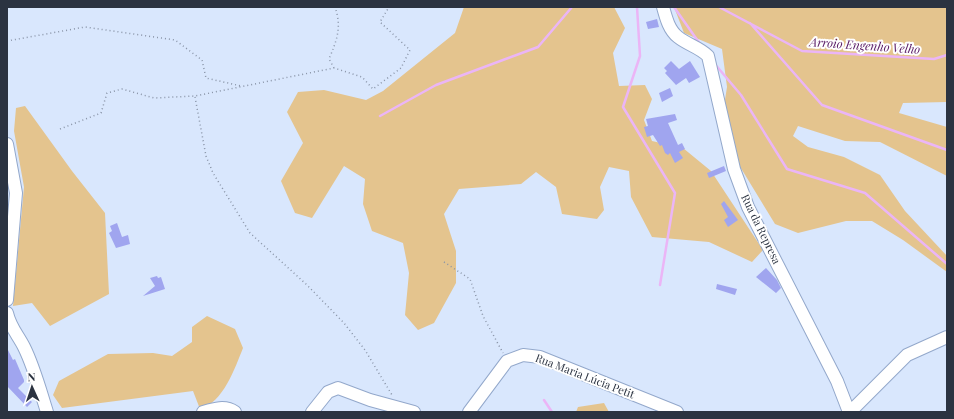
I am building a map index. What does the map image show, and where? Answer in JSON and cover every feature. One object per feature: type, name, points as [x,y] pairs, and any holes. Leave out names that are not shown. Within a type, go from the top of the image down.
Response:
[{"type":"street","name":"Rua da Represa","points":[[662,7],[670,28],[679,38],[701,49],[708,56],[734,169],[748,207],[837,381],[849,412]]},
{"type":"street","points":[[7,144],[16,193],[7,300]]},
{"type":"street","points":[[7,313],[9,323],[24,347],[46,412]]},
{"type":"street","points":[[849,412],[907,355],[947,337]]},
{"type":"street","name":"Rua Maria Lúcia Petit","points":[[507,360],[523,354],[540,357],[677,412]]},
{"type":"street","points":[[469,412],[507,360]]},
{"type":"street","points":[[312,412],[328,392],[338,388],[397,409],[414,412]]},
{"type":"street","points":[[203,412],[217,408],[230,409],[235,412]]},
{"type":"path","points":[[334,68],[329,60],[336,43],[340,20],[335,7]]},
{"type":"path","points":[[60,129],[101,113],[107,93],[122,89],[154,98],[195,96],[334,68],[362,77],[372,89],[401,68],[410,50],[380,22],[389,7]]},
{"type":"path","points":[[7,41],[85,27],[175,40],[202,60],[206,78],[241,86]]},
{"type":"path","points":[[195,96],[205,149],[213,173],[250,233],[344,323],[365,350],[397,409]]},
{"type":"path","points":[[444,262],[470,279],[482,316],[507,360]]},
{"type":"shaded area","points":[[464,7],[614,7],[625,28],[613,53],[619,86],[645,85],[652,99],[644,120],[652,141],[683,148],[711,171],[763,250],[752,262],[709,242],[652,237],[631,197],[629,171],[609,167],[600,187],[604,210],[597,219],[562,214],[556,187],[536,172],[521,184],[459,189],[444,214],[456,251],[456,283],[434,323],[418,330],[405,315],[409,273],[403,243],[372,231],[363,204],[365,179],[344,166],[312,218],[295,213],[281,181],[303,143],[287,112],[298,92],[324,90],[366,100],[383,91],[455,33]]},
{"type":"shaded area","points":[[674,7],[947,7],[947,102],[903,103],[899,113],[947,127],[947,176],[880,142],[845,141],[798,126],[793,136],[808,147],[844,157],[880,175],[905,211],[947,256],[947,272],[903,240],[872,221],[846,221],[798,233],[775,224],[736,160],[722,119],[727,87],[722,49],[684,33]]},
{"type":"shaded area","points":[[25,106],[72,171],[105,213],[109,294],[50,326],[32,303],[13,306],[24,187],[14,131],[16,108]]},
{"type":"shaded area","points":[[207,316],[235,329],[243,348],[227,384],[215,400],[208,405],[200,409],[193,391],[62,408],[53,395],[59,381],[108,354],[153,353],[172,356],[192,342],[192,327]]},
{"type":"shaded area","points":[[604,403],[609,412],[576,412],[578,407]]},
{"type":"building","points":[[657,19],[659,27],[648,29],[646,22]]},
{"type":"building","points":[[671,61],[679,69],[690,61],[700,77],[689,83],[686,78],[676,85],[665,73],[667,71],[664,68]]},
{"type":"building","points":[[670,88],[673,96],[662,102],[659,93]]},
{"type":"building","points":[[675,114],[677,120],[668,123],[678,145],[682,143],[685,149],[679,152],[683,158],[675,163],[670,153],[668,155],[665,153],[662,145],[660,146],[653,135],[647,137],[644,127],[648,126],[646,119]]},
{"type":"building","points":[[724,166],[726,171],[709,178],[707,173]]},
{"type":"building","points":[[724,201],[738,220],[728,227],[724,220],[728,217],[721,204]]},
{"type":"building","points":[[117,223],[122,237],[128,235],[130,244],[116,248],[109,233],[112,231],[110,226]]},
{"type":"building","points":[[766,268],[777,280],[781,288],[776,293],[756,277]]},
{"type":"building","points":[[157,276],[158,278],[161,277],[165,289],[143,296],[155,286],[150,278]]},
{"type":"building","points":[[717,284],[737,289],[735,295],[716,289]]},
{"type":"building","points":[[7,348],[13,360],[15,359],[24,380],[18,388],[32,402],[27,407],[7,386]]},
{"type":"waterway","points":[[380,116],[436,85],[538,47],[572,7]]},
{"type":"waterway","points":[[637,7],[640,56],[623,107],[675,193],[660,285]]},
{"type":"waterway","points":[[674,7],[700,44]]},
{"type":"waterway","name":"Arroio Engenho Velho","points":[[719,7],[802,51],[934,59],[947,55]]},
{"type":"waterway","points":[[750,23],[822,105],[947,150]]},
{"type":"waterway","points":[[714,63],[741,95],[787,169],[865,193],[947,264]]},
{"type":"waterway","points":[[544,400],[552,412]]}]
